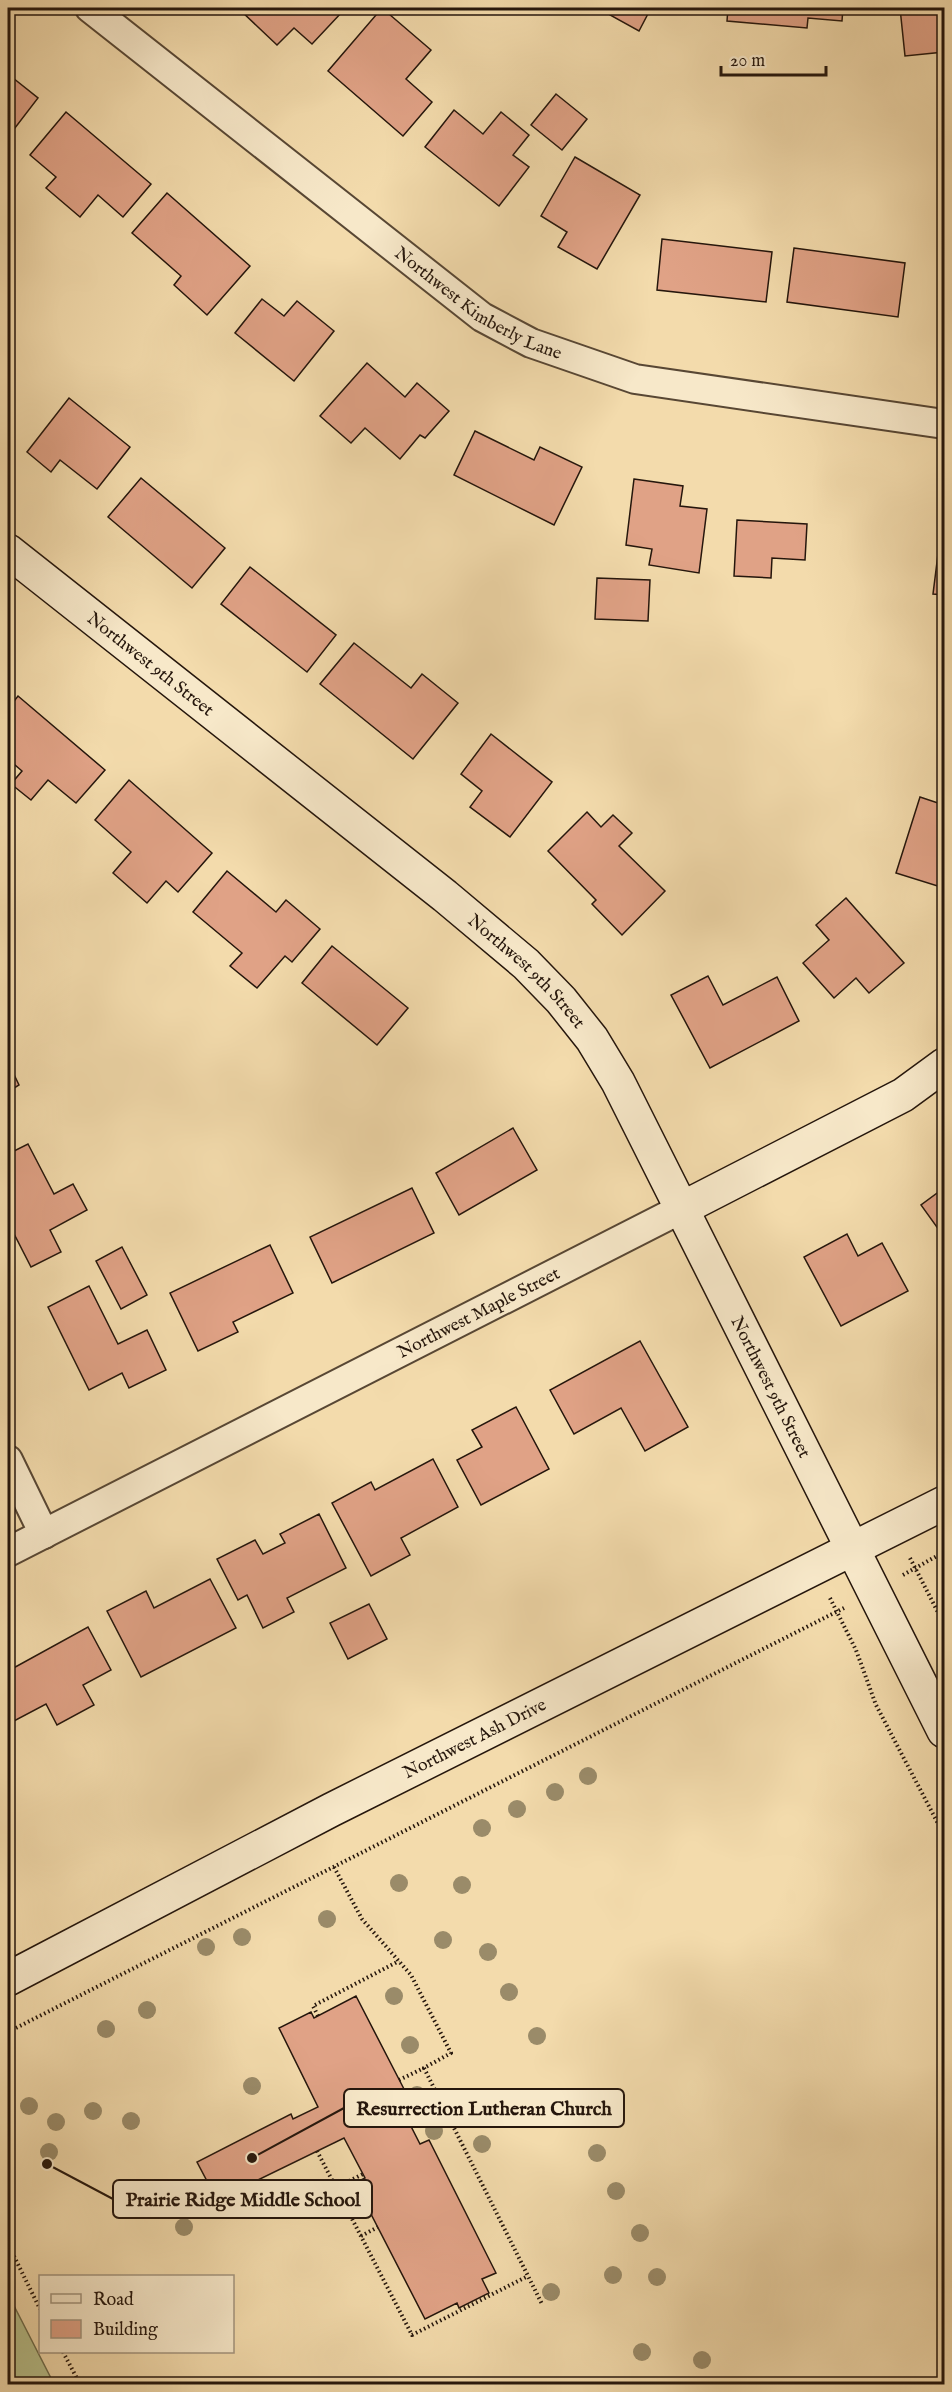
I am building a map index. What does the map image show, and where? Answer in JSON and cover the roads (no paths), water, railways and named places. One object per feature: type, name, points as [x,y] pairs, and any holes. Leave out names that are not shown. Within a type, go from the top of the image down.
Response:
[{"type":"street","name":"Northwest Kimberly Lane","points":[[90,8],[482,317],[531,343],[635,379],[945,424]]},
{"type":"street","name":"Northwest 9th Street","points":[[8,551],[445,896],[526,964],[561,1000],[592,1039],[618,1082],[945,1731]]},
{"type":"street","name":"Northwest Maple Street","points":[[8,1552],[903,1095],[945,1065]]},
{"type":"street","points":[[8,1460],[44,1534]]},
{"type":"street","name":"Northwest Ash Drive","points":[[8,1979],[331,1810],[945,1503]]},
{"type":"place","name":"Resurrection Lutheran Church","points":[[252,2158]]},
{"type":"place","name":"Prairie Ridge Middle School","points":[[47,2164]]}]
